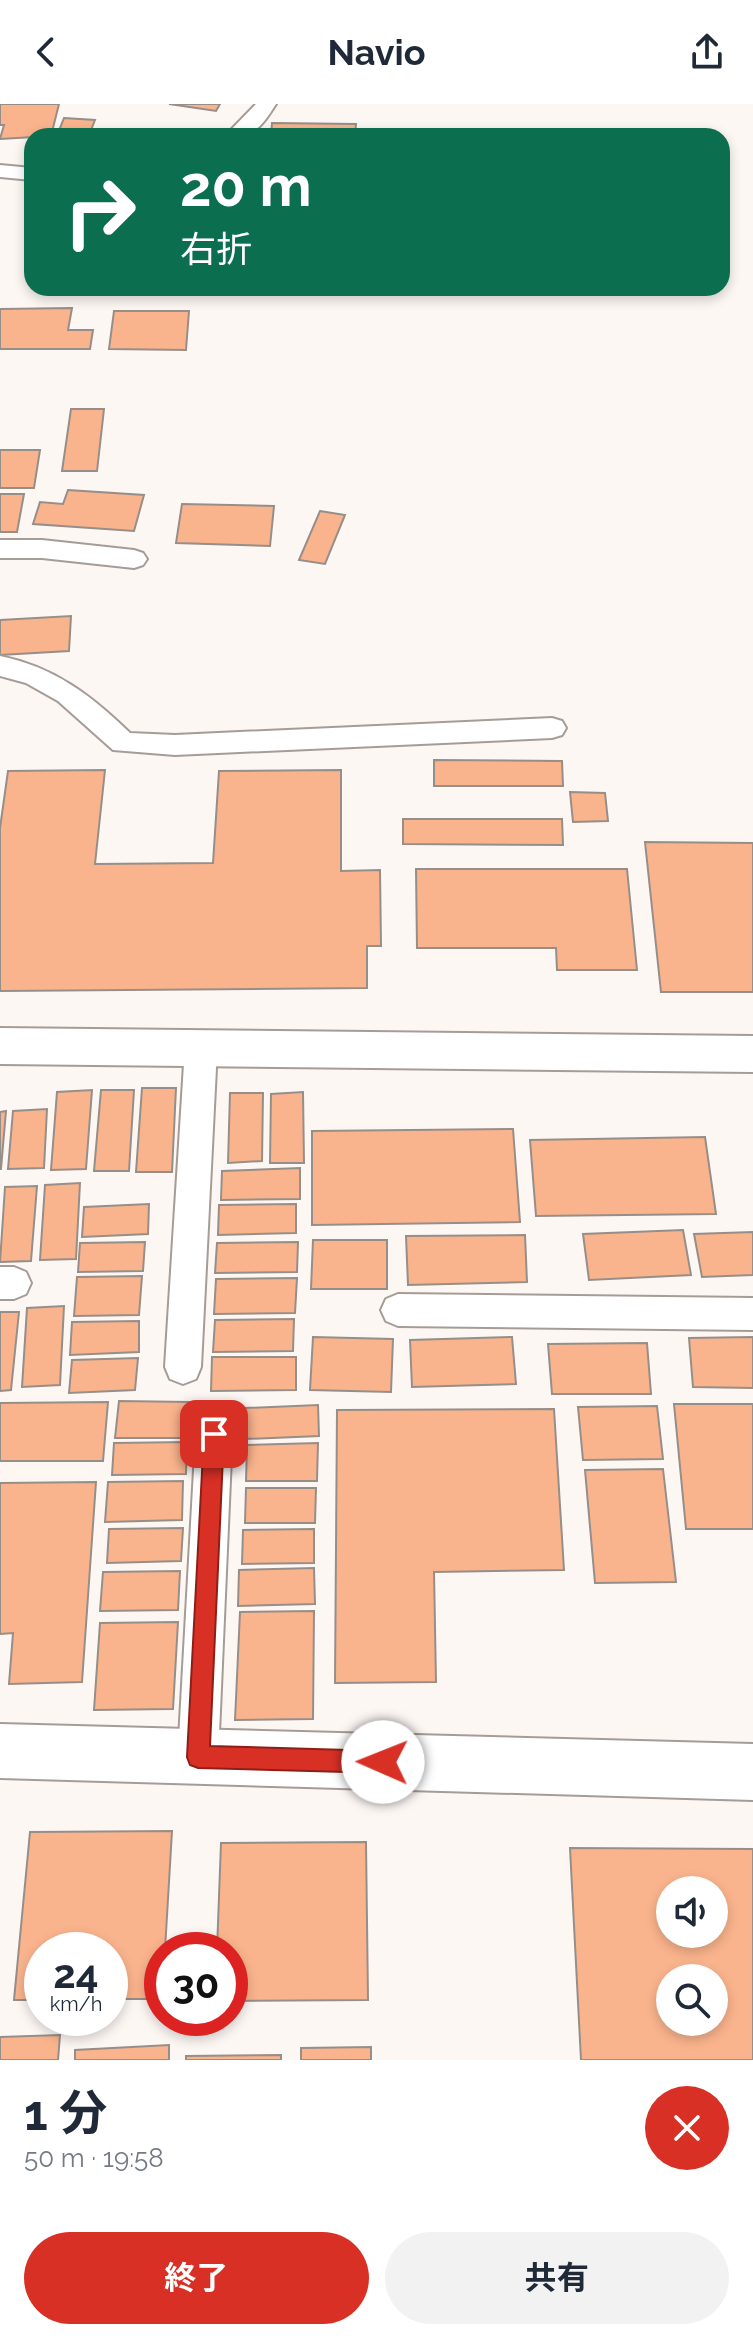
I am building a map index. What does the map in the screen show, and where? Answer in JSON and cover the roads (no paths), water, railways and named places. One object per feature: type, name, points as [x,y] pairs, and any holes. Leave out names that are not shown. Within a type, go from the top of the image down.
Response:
[{"type":"street","points":[[0,1046],[753,1054]]},
{"type":"street","points":[[0,1751],[753,1772]]},
{"type":"lane","points":[[245,128],[256,119],[266,104]]},
{"type":"lane","points":[[0,171],[24,173]]},
{"type":"lane","points":[[0,549],[42,549],[134,559]]},
{"type":"lane","points":[[0,666],[26,669],[84,703],[123,743],[175,745],[552,728]]},
{"type":"lane","points":[[183,1367],[201,1048]]},
{"type":"lane","points":[[398,1310],[753,1314]]},
{"type":"lane","points":[[198,1757],[214,1434]]}]
